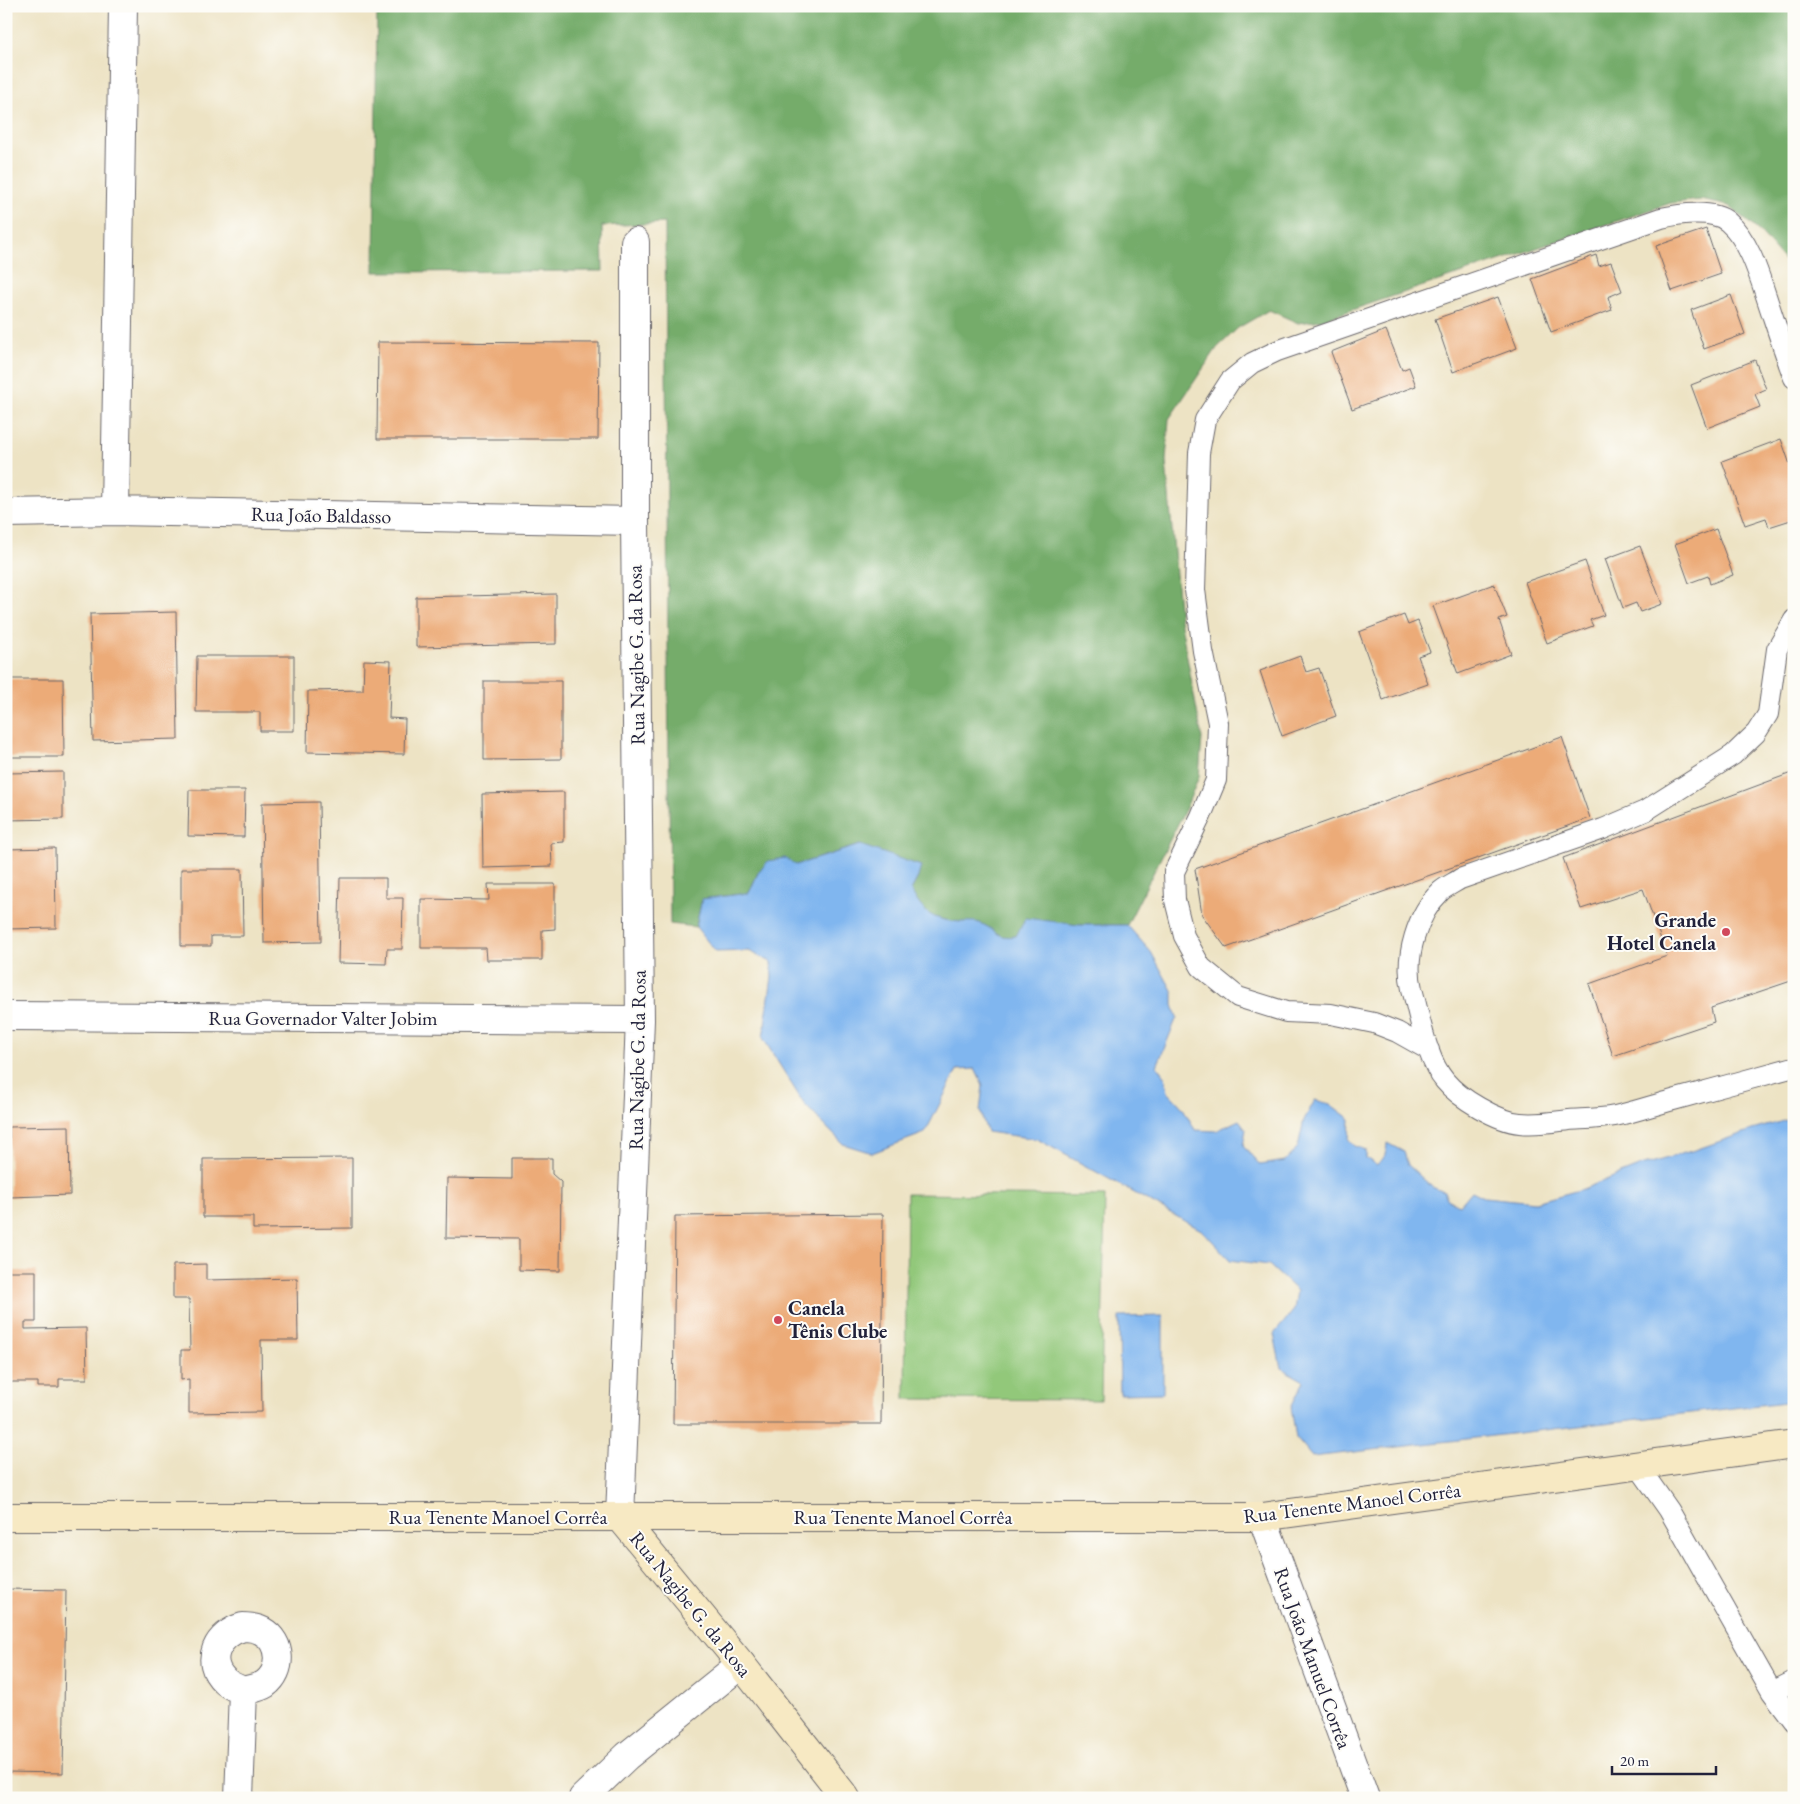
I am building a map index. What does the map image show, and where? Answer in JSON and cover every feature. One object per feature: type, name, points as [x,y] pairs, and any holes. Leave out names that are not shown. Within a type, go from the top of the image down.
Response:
[{"type":"street","points":[[115,511],[123,6]]},
{"type":"street","name":"Rua Nagibe G. da Rosa","points":[[635,242],[635,521],[640,1020],[620,1517],[741,1664],[846,1798]]},
{"type":"street","name":"Rua João Baldasso","points":[[6,513],[115,511],[635,521]]},
{"type":"street","name":"Rua Governador Valter Jobim","points":[[6,1016],[640,1020]]},
{"type":"street","name":"Rua Tenente Manoel Corrêa","points":[[6,1518],[1262,1518],[1794,1444]]},
{"type":"street","name":"Rua João Manuel Corrêa","points":[[1262,1518],[1365,1798]]},
{"type":"street","points":[[583,1798],[628,1756],[741,1664]]},
{"type":"street","points":[[239,1798],[243,1691]]},
{"type":"lane","points":[[1429,1050],[1397,1032],[1374,1023],[1331,1014],[1286,1012],[1238,997],[1201,967],[1184,936],[1174,900],[1174,872],[1216,780],[1218,723],[1203,651],[1196,590],[1198,453],[1205,420],[1230,381],[1252,362],[1277,351],[1661,218],[1683,213],[1709,214],[1728,221],[1743,241],[1754,262],[1794,378]]},
{"type":"lane","points":[[1794,620],[1777,649],[1768,714],[1756,733],[1733,755],[1645,811],[1603,829],[1460,879],[1442,890],[1429,904],[1421,918],[1414,935],[1411,957],[1411,983],[1429,1050],[1436,1068],[1455,1091],[1496,1115],[1519,1123],[1615,1116],[1794,1067]]},
{"type":"lane","points":[[1638,1466],[1669,1510],[1772,1692],[1794,1721]]},
{"type":"lane","points":[[1772,1692],[1794,1681]]},
{"type":"green space","points":[[377,6],[1794,6],[1794,272],[1760,232],[1729,206],[1701,200],[1671,203],[1322,320],[1298,323],[1269,310],[1238,328],[1217,348],[1169,419],[1166,461],[1180,619],[1202,738],[1199,777],[1186,808],[1127,925],[1079,925],[1004,938],[980,923],[954,922],[929,916],[916,901],[911,890],[918,877],[881,854],[860,845],[796,865],[758,873],[749,893],[702,899],[696,927],[670,924],[665,223],[602,226],[603,271],[374,272]]},
{"type":"green space","points":[[907,1194],[1105,1196],[1101,1400],[905,1399]]},
{"type":"water","points":[[860,845],[921,866],[911,890],[925,911],[937,918],[977,922],[1001,935],[1010,937],[1016,936],[1026,918],[1079,925],[1127,925],[1151,952],[1173,992],[1173,1005],[1177,1017],[1157,1066],[1165,1077],[1168,1092],[1183,1108],[1195,1130],[1216,1131],[1239,1120],[1246,1129],[1243,1146],[1260,1165],[1285,1161],[1298,1147],[1304,1120],[1315,1100],[1330,1104],[1350,1119],[1349,1140],[1355,1146],[1366,1150],[1366,1158],[1376,1165],[1384,1156],[1387,1143],[1404,1152],[1408,1165],[1432,1187],[1444,1192],[1448,1200],[1460,1205],[1472,1191],[1484,1197],[1535,1202],[1583,1189],[1641,1166],[1794,1118],[1794,1401],[1312,1457],[1296,1438],[1291,1407],[1304,1381],[1281,1368],[1274,1334],[1294,1310],[1297,1291],[1269,1265],[1230,1260],[1203,1231],[1037,1139],[987,1132],[980,1111],[983,1085],[975,1069],[957,1070],[925,1133],[872,1153],[843,1144],[804,1104],[763,1038],[772,977],[771,962],[749,951],[716,952],[696,927],[702,899],[749,893],[758,873],[768,861],[785,858],[796,865]]},
{"type":"water","points":[[1163,1316],[1163,1393],[1120,1394],[1119,1317]]},
{"type":"building","points":[[1706,229],[1721,274],[1672,291],[1656,246]]},
{"type":"building","points":[[1596,255],[1599,266],[1611,262],[1622,291],[1608,297],[1612,310],[1551,332],[1532,279]]},
{"type":"building","points":[[1731,295],[1745,334],[1704,349],[1691,310]]},
{"type":"building","points":[[1498,297],[1517,348],[1453,372],[1435,319]]},
{"type":"building","points":[[1386,330],[1402,370],[1409,367],[1416,386],[1352,409],[1331,352]]},
{"type":"building","points":[[378,342],[599,343],[598,439],[377,439]]},
{"type":"building","points":[[1755,360],[1766,389],[1755,394],[1760,407],[1707,428],[1691,385]]},
{"type":"building","points":[[1781,439],[1794,476],[1794,519],[1769,527],[1766,518],[1745,525],[1722,461]]},
{"type":"building","points":[[1716,529],[1733,575],[1710,584],[1708,576],[1689,583],[1675,544]]},
{"type":"building","points":[[1640,546],[1662,604],[1640,612],[1636,603],[1623,608],[1605,559]]},
{"type":"building","points":[[1585,561],[1604,615],[1590,620],[1593,626],[1547,643],[1525,582]]},
{"type":"building","points":[[1494,584],[1507,617],[1499,620],[1511,654],[1458,674],[1433,606]]},
{"type":"building","points":[[556,594],[556,644],[416,647],[416,597]]},
{"type":"building","points":[[176,612],[178,739],[93,741],[90,614]]},
{"type":"building","points":[[1404,615],[1408,625],[1418,621],[1430,652],[1418,656],[1428,684],[1383,700],[1359,632]]},
{"type":"building","points":[[197,656],[294,656],[294,731],[260,731],[260,712],[196,712]]},
{"type":"building","points":[[1300,656],[1306,672],[1319,668],[1336,716],[1282,736],[1260,671]]},
{"type":"building","points":[[364,660],[391,661],[389,718],[405,719],[404,754],[307,752],[308,691],[363,690]]},
{"type":"building","points":[[6,679],[63,679],[64,757],[6,757]]},
{"type":"building","points":[[484,681],[561,681],[561,759],[484,760]]},
{"type":"building","points":[[1562,737],[1590,818],[1226,948],[1202,915],[1195,869]]},
{"type":"building","points":[[63,772],[63,819],[6,820],[6,773]]},
{"type":"building","name":"Grande Hotel Canela","points":[[1794,772],[1794,980],[1711,1008],[1714,1022],[1613,1056],[1589,984],[1667,956],[1643,889],[1581,909],[1563,858]]},
{"type":"building","points":[[189,790],[245,790],[244,837],[188,836]]},
{"type":"building","points":[[564,792],[564,842],[551,843],[552,866],[483,868],[482,794]]},
{"type":"building","points":[[319,802],[321,942],[264,943],[262,803]]},
{"type":"building","points":[[55,848],[56,928],[6,929],[6,849]]},
{"type":"building","points":[[181,869],[242,869],[243,936],[211,936],[211,946],[181,946]]},
{"type":"building","points":[[340,878],[386,878],[386,898],[403,898],[402,949],[387,949],[386,964],[338,963]]},
{"type":"building","points":[[488,884],[555,884],[555,929],[542,930],[542,960],[487,960],[486,948],[421,948],[421,899],[489,900]]},
{"type":"building","points":[[69,1126],[70,1195],[10,1197],[9,1127]]},
{"type":"building","points":[[352,1158],[352,1228],[253,1229],[253,1217],[203,1217],[203,1159]]},
{"type":"building","points":[[512,1158],[552,1158],[552,1174],[561,1182],[560,1271],[519,1270],[519,1239],[446,1238],[447,1178],[512,1179]]},
{"type":"building","name":"Canela Tênis Clube","points":[[883,1214],[881,1424],[673,1424],[675,1216]]},
{"type":"building","points":[[206,1264],[206,1280],[297,1278],[298,1340],[261,1340],[262,1412],[189,1413],[189,1379],[181,1380],[181,1350],[190,1350],[189,1299],[173,1299],[173,1265]]},
{"type":"building","points":[[6,1271],[36,1271],[36,1322],[25,1322],[25,1329],[86,1328],[87,1379],[59,1379],[59,1387],[38,1387],[38,1382],[12,1382],[6,1389]]},
{"type":"building","points":[[6,1589],[66,1590],[63,1773],[6,1772]]},
{"type":"place","name":"Grande Hotel Canela","points":[[1726,932]]},
{"type":"place","name":"Canela Tênis Clube","points":[[778,1320]]}]
